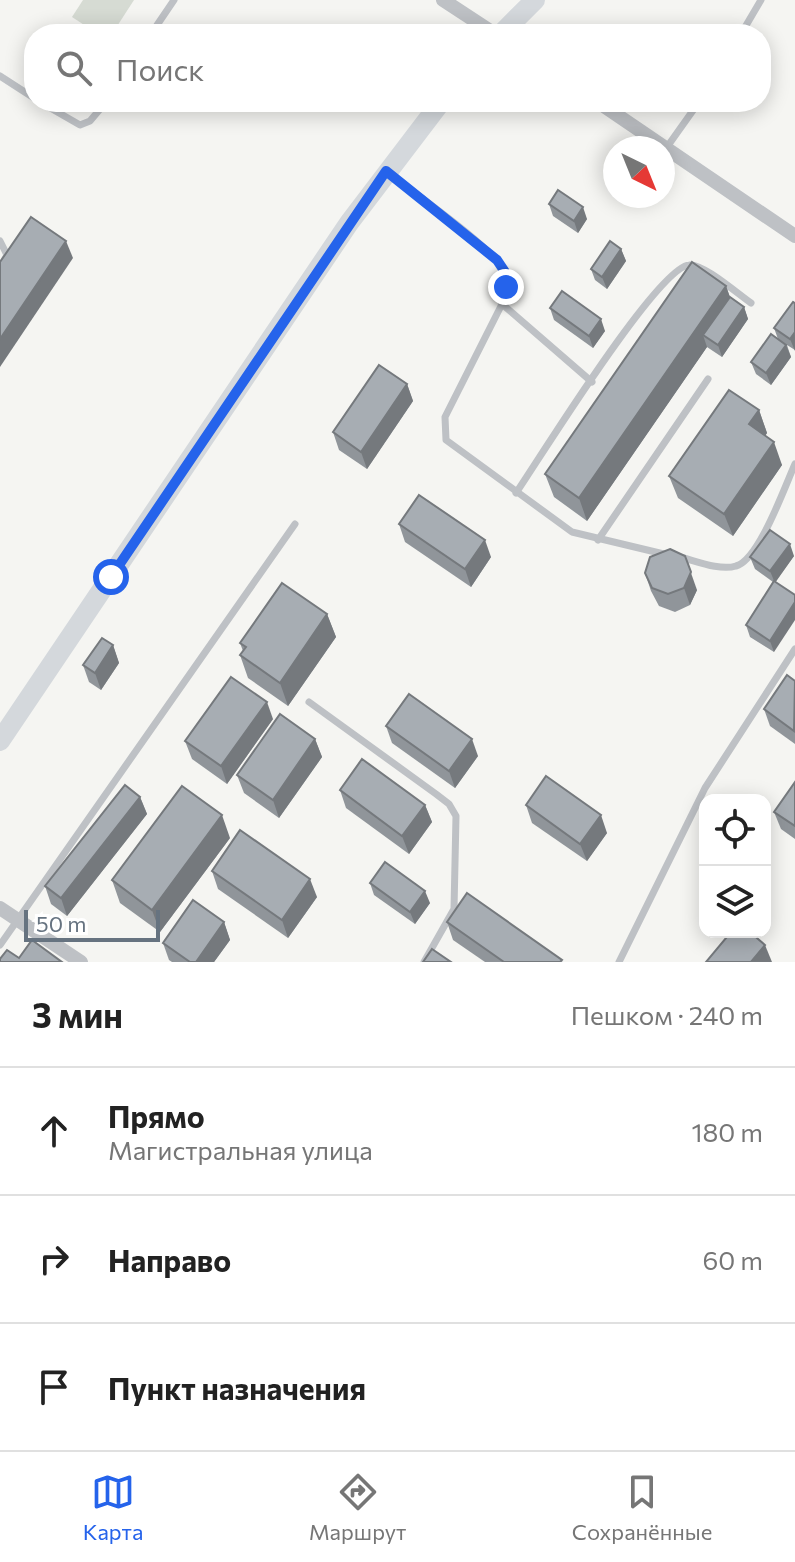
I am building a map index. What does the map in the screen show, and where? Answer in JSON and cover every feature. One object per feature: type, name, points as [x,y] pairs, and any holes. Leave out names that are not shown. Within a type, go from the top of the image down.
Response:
[{"type":"main road","points":[[511,24],[535,0]]},
{"type":"main road","points":[[0,741],[386,171],[433,112]]},
{"type":"street","points":[[443,0],[480,24]]},
{"type":"street","points":[[613,112],[650,136]]},
{"type":"street","points":[[675,153],[795,236]]},
{"type":"street","points":[[0,908],[81,962]]},
{"type":"lane","points":[[158,24],[174,0]]},
{"type":"lane","points":[[747,24],[761,0]]},
{"type":"lane","points":[[0,76],[24,92]]},
{"type":"lane","points":[[57,112],[80,125],[90,121],[98,112]]},
{"type":"lane","points":[[675,136],[692,112]]},
{"type":"lane","points":[[386,171],[497,260],[505,272],[502,304],[445,417],[443,430],[453,449],[572,532],[598,540],[737,566],[759,541],[795,464]]},
{"type":"lane","points":[[0,241],[7,255],[0,268]]},
{"type":"lane","points":[[516,493],[646,300],[676,271],[689,265],[700,267],[751,303]]},
{"type":"lane","points":[[502,304],[592,382]]},
{"type":"lane","points":[[598,540],[708,379]]},
{"type":"lane","points":[[0,945],[295,524]]},
{"type":"lane","points":[[619,962],[705,788],[795,649]]},
{"type":"lane","points":[[309,702],[449,804],[456,816],[454,909],[424,962]]},
{"type":"shaded area","points":[[83,0],[134,0],[118,24],[83,24],[72,17]]},
{"type":"building","points":[[558,190],[583,207],[574,221],[549,204]]},
{"type":"building","points":[[31,217],[66,241],[0,339],[0,262]]},
{"type":"building","points":[[610,241],[621,249],[602,277],[591,269]]},
{"type":"building","points":[[692,262],[726,286],[579,498],[545,474]]},
{"type":"building","points":[[562,291],[601,319],[589,336],[550,308]]},
{"type":"building","points":[[730,297],[744,307],[718,345],[703,335]]},
{"type":"building","points":[[793,302],[795,332],[790,339],[774,328]]},
{"type":"building","points":[[771,334],[786,345],[766,373],[751,362]]},
{"type":"building","points":[[379,365],[407,384],[361,452],[333,432]]},
{"type":"building","points":[[729,390],[759,410],[749,424],[774,442],[724,514],[669,476]]},
{"type":"building","points":[[419,495],[485,540],[465,569],[399,524]]},
{"type":"building","points":[[770,530],[790,544],[770,571],[750,557]]},
{"type":"building","points":[[670,549],[685,556],[691,572],[684,588],[668,594],[652,588],[645,573],[650,557]]},
{"type":"building","points":[[774,581],[795,595],[795,602],[770,641],[746,625]]},
{"type":"building","points":[[282,583],[327,614],[280,683],[240,655],[246,647],[240,643]]},
{"type":"building","points":[[102,638],[113,645],[95,673],[83,665]]},
{"type":"building","points":[[787,675],[795,681],[794,731],[764,709]]},
{"type":"building","points":[[231,677],[267,702],[221,766],[185,741]]},
{"type":"building","points":[[409,694],[472,739],[449,771],[386,726]]},
{"type":"building","points":[[280,714],[315,739],[273,800],[237,775]]},
{"type":"building","points":[[362,759],[425,805],[402,836],[340,790]]},
{"type":"building","points":[[546,776],[601,815],[580,844],[526,805]]},
{"type":"building","points":[[795,782],[795,826],[774,812]]},
{"type":"building","points":[[125,785],[140,797],[61,898],[45,886]]},
{"type":"building","points":[[182,786],[222,815],[152,910],[112,880]]},
{"type":"building","points":[[240,830],[310,879],[282,920],[212,871]]},
{"type":"building","points":[[385,862],[425,891],[410,912],[370,883]]},
{"type":"building","points":[[467,893],[562,960],[504,962],[447,922]]},
{"type":"building","points":[[193,900],[224,922],[196,962],[190,962],[163,943]]},
{"type":"building","points":[[726,938],[757,938],[765,945],[751,962],[706,962]]},
{"type":"building","points":[[32,940],[62,962],[0,962],[7,950],[19,958]]},
{"type":"building","points":[[432,949],[451,962],[423,962]]},
{"type":"route","points":[[111,577],[386,171],[486,249],[505,272],[506,287]]}]
